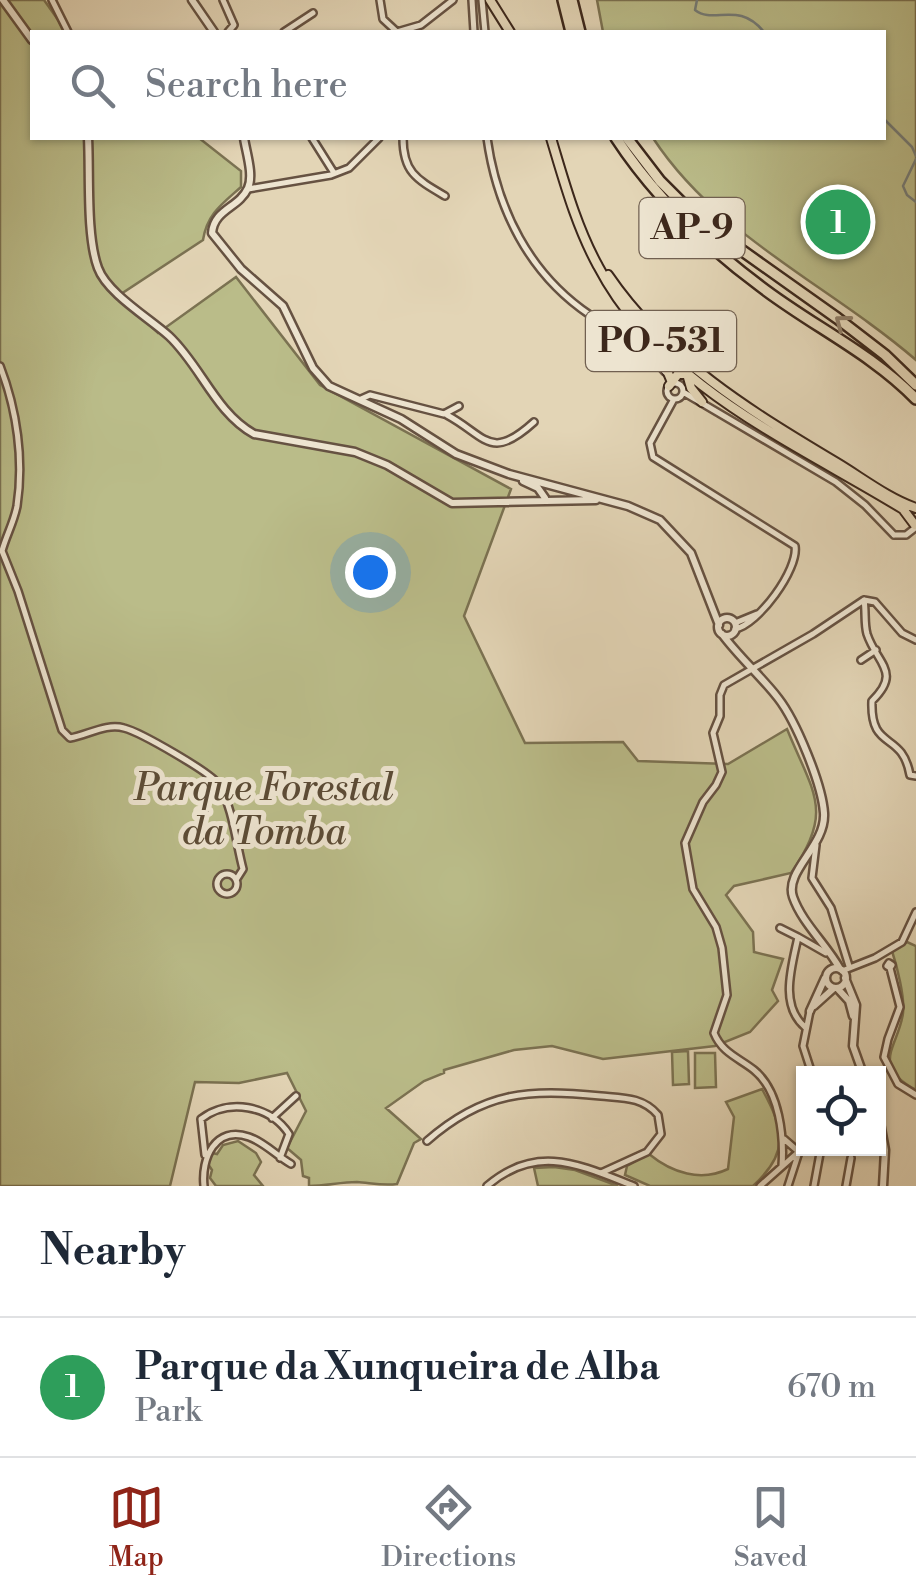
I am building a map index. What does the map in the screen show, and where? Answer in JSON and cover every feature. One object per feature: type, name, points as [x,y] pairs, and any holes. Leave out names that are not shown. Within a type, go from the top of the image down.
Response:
[{"type":"highway","points":[[563,0],[570,30]]},
{"type":"highway","points":[[572,0],[580,30]]},
{"type":"highway","name":"AP-9","points":[[617,140],[650,184],[694,230],[761,287],[880,365],[916,399]]},
{"type":"highway","name":"AP-9","points":[[629,140],[660,181],[699,220],[837,318],[916,385]]},
{"type":"main road","points":[[493,0],[512,30]]},
{"type":"main road","name":"PO-531","points":[[555,140],[592,246],[607,273],[643,320],[680,358],[723,391],[916,508]]},
{"type":"main road","name":"PO-531","points":[[555,140],[590,250],[617,299],[654,343],[718,398],[903,509],[916,528]]},
{"type":"main road","points":[[643,320],[670,382],[681,372],[687,374],[828,462],[852,472]]},
{"type":"main road","points":[[687,374],[690,388],[702,402]]},
{"type":"street","points":[[3,0],[30,37]]},
{"type":"street","points":[[52,0],[70,30]]},
{"type":"street","points":[[192,0],[213,30]]},
{"type":"street","points":[[223,0],[234,25],[230,30]]},
{"type":"street","points":[[380,0],[384,18],[395,30]]},
{"type":"street","points":[[405,30],[421,26],[453,0]]},
{"type":"street","points":[[472,0],[474,30]]},
{"type":"street","points":[[482,0],[485,30]]},
{"type":"street","points":[[287,30],[313,13]]},
{"type":"street","points":[[88,140],[94,251],[100,273],[181,348],[226,412],[242,427],[268,437],[372,458],[452,503],[602,499]]},
{"type":"street","points":[[244,140],[248,188]]},
{"type":"street","points":[[313,140],[334,174]]},
{"type":"street","points":[[377,140],[348,168],[334,174],[248,188],[216,218],[214,238],[240,269],[283,306],[320,378],[329,386],[418,428],[456,454],[509,474],[644,512],[671,529],[698,566],[712,607],[731,630],[732,646],[786,709],[819,790],[825,817],[812,878],[831,908],[844,984],[810,1011]]},
{"type":"street","points":[[403,140],[407,168],[445,196]]},
{"type":"street","points":[[487,140],[504,212],[533,259],[563,294],[643,350],[683,392],[836,482],[894,535],[916,528]]},
{"type":"street","points":[[643,350],[654,343]]},
{"type":"street","points":[[0,366],[17,427],[18,470],[17,504],[2,552],[62,730],[70,738],[107,727],[124,728],[205,770],[220,787],[227,808],[243,869],[236,880]]},
{"type":"street","points":[[670,382],[668,394],[674,399]]},
{"type":"street","points":[[683,392],[674,399],[650,443],[653,457],[795,546],[794,565],[759,613],[751,623],[731,630]]},
{"type":"street","points":[[358,400],[370,395],[450,415],[479,440],[491,443],[518,437],[534,422]]},
{"type":"street","points":[[444,414],[459,406]]},
{"type":"street","points":[[509,474],[538,488],[546,498]]},
{"type":"street","points":[[537,502],[562,489]]},
{"type":"street","points":[[558,502],[562,489]]},
{"type":"street","points":[[864,600],[868,635],[886,671],[882,692],[872,701],[872,722],[876,732],[903,752],[910,776],[916,776]]},
{"type":"street","points":[[782,1166],[784,1139],[780,1118],[765,1085],[755,1071],[724,1049],[714,1033],[727,995],[720,935],[693,888],[685,854],[684,843],[697,814],[722,772],[714,737],[721,689],[864,600],[876,602],[889,621],[916,640]]},
{"type":"street","points":[[721,622],[731,630]]},
{"type":"street","points":[[861,660],[876,650]]},
{"type":"street","points":[[816,845],[796,874],[792,891],[796,904],[844,971],[855,996],[852,1046],[859,1066]]},
{"type":"street","points":[[827,974],[875,958],[902,942],[916,912]]},
{"type":"street","points":[[780,928],[825,948]]},
{"type":"street","points":[[798,937],[788,993],[798,1022],[805,1027]]},
{"type":"street","points":[[825,948],[827,983],[848,1002],[855,1021]]},
{"type":"street","points":[[890,968],[900,1007],[884,1058],[898,1084],[916,1095]]},
{"type":"street","points":[[809,1066],[803,1046],[805,1027],[827,974]]},
{"type":"street","points":[[427,1141],[462,1114],[490,1101],[523,1093],[553,1091],[643,1101],[658,1114],[661,1134],[647,1152],[602,1173]]},
{"type":"street","points":[[272,1118],[296,1096]]},
{"type":"street","points":[[204,1186],[200,1123],[207,1114],[234,1106],[252,1108],[272,1118],[289,1134],[280,1158]]},
{"type":"street","points":[[205,1155],[212,1146],[234,1135],[252,1138],[290,1164]]},
{"type":"street","points":[[784,1139],[796,1146]]},
{"type":"street","points":[[760,1186],[796,1153]]},
{"type":"street","points":[[788,1186],[799,1156]]},
{"type":"street","points":[[814,1186],[820,1156]]},
{"type":"street","points":[[885,1156],[885,1186]]},
{"type":"street","points":[[846,1186],[852,1158]]},
{"type":"street","points":[[486,1186],[509,1170],[536,1162],[566,1162],[634,1186]]},
{"type":"green space","name":"Parque Forestal da Tomba","points":[[0,0],[44,0],[65,30],[30,30],[30,140],[202,140],[241,171],[241,187],[212,216],[203,240],[118,296],[158,333],[236,277],[320,385],[511,489],[464,616],[525,743],[623,742],[638,761],[728,764],[787,729],[811,786],[816,817],[805,852],[791,873],[734,886],[726,895],[753,932],[754,952],[783,959],[772,990],[778,1001],[750,1032],[715,1046],[603,1059],[552,1046],[514,1050],[444,1070],[386,1108],[421,1139],[414,1143],[397,1184],[309,1186],[301,1160],[287,1148],[306,1111],[287,1073],[239,1083],[195,1082],[170,1186],[0,1186]]},
{"type":"green space","points":[[597,0],[916,0],[916,360],[741,232],[679,173],[654,140],[886,140],[886,30],[603,30]]},
{"type":"green space","points":[[907,942],[916,946],[916,1090],[902,1081],[890,1063],[903,1007],[892,951]]},
{"type":"green space","points":[[688,1051],[689,1084],[673,1085],[672,1052]]},
{"type":"green space","points":[[695,1053],[715,1053],[716,1087],[695,1088]]},
{"type":"green space","points":[[762,1089],[775,1117],[780,1141],[773,1163],[753,1186],[650,1186],[625,1175],[627,1166],[649,1154],[687,1174],[708,1175],[728,1169],[734,1117],[726,1102]]},
{"type":"green space","points":[[238,1141],[256,1153],[261,1162],[254,1175],[263,1186],[216,1186],[210,1178],[212,1170],[208,1164],[212,1153],[217,1154],[223,1145]]},
{"type":"green space","points":[[534,1168],[575,1170],[618,1186],[538,1186]]},
{"type":"waterway","points":[[697,0],[695,10],[702,14],[745,17],[762,30]]},
{"type":"waterway","points":[[886,121],[916,156]]},
{"type":"waterway","points":[[916,159],[903,186],[916,202]]},
{"type":"place","name":"Parque da Xunqueira de Alba","points":[[838,222]]}]
